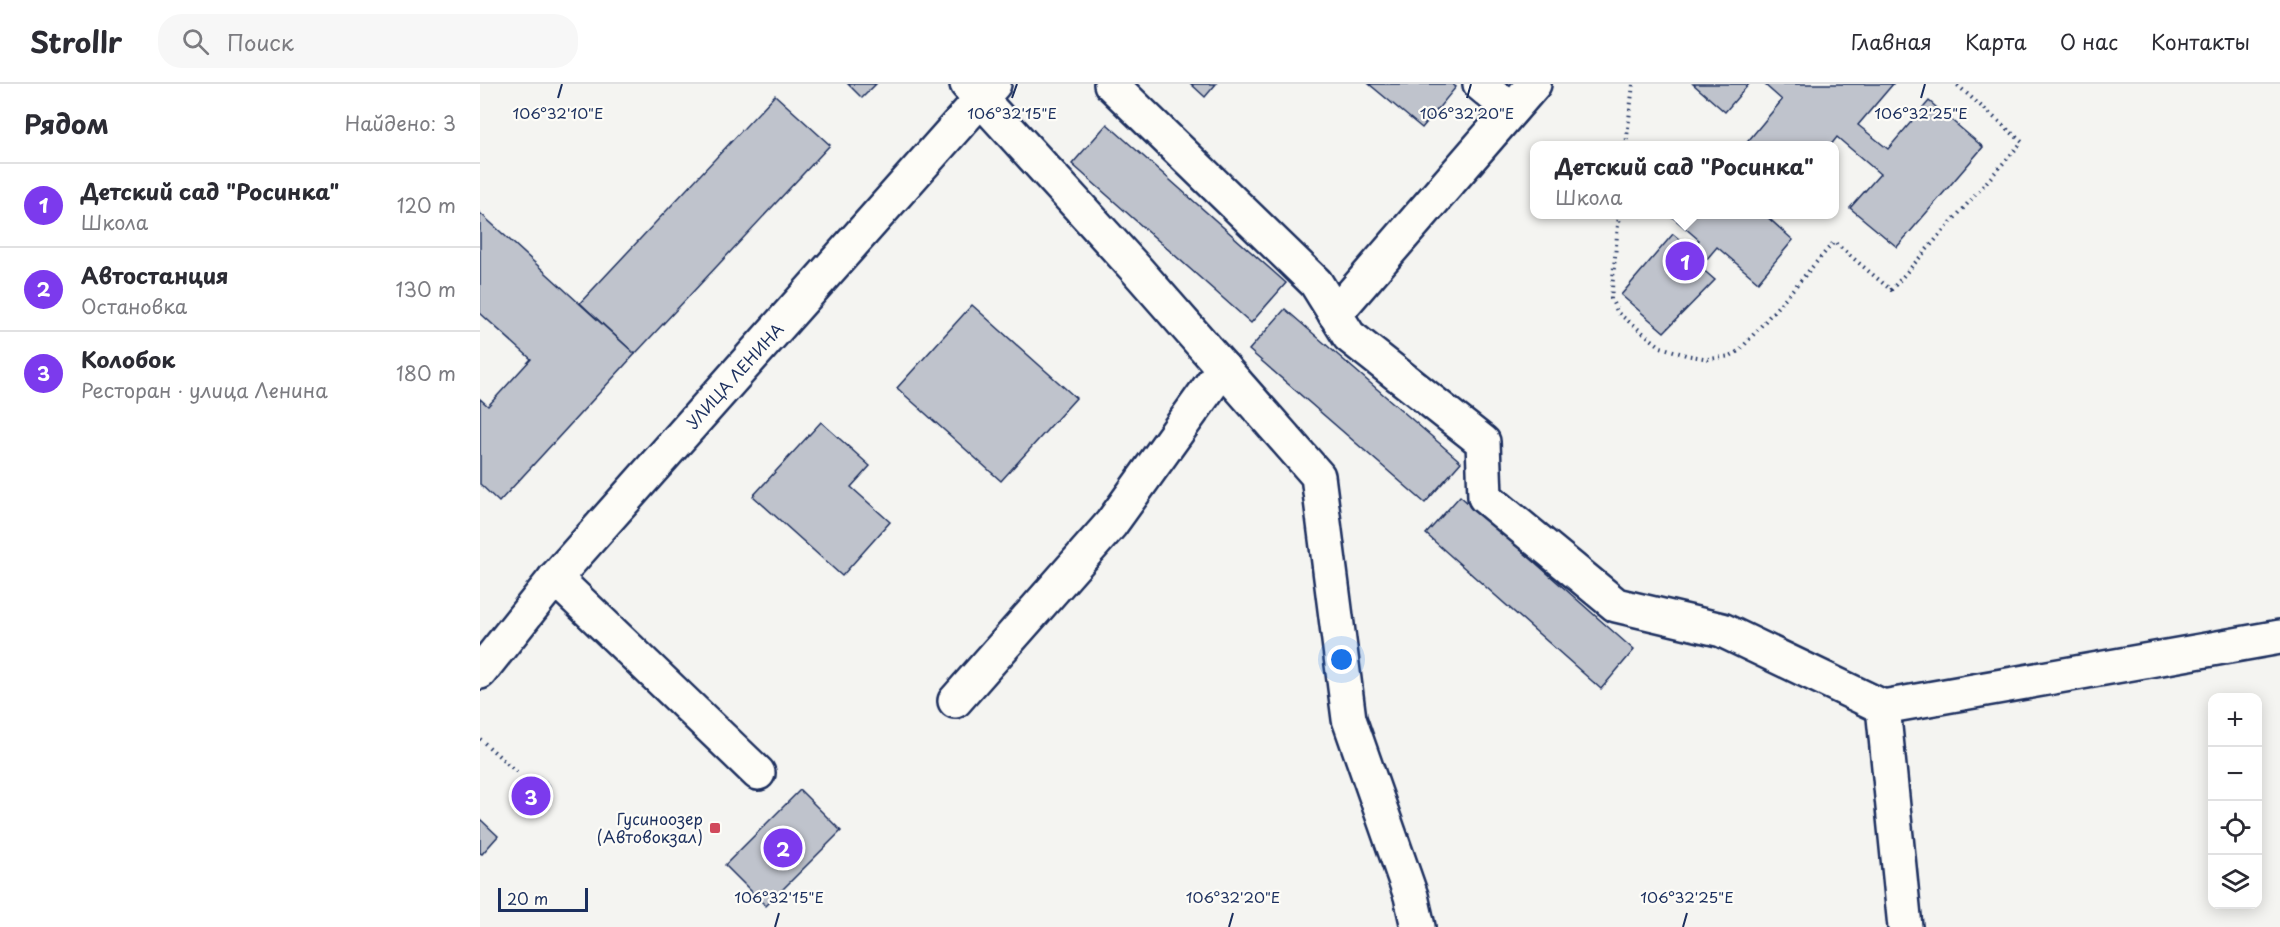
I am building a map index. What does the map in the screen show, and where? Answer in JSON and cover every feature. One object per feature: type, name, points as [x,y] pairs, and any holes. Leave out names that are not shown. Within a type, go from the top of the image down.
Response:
[{"type":"street","points":[[1111,84],[1316,283],[1349,336],[1483,442],[1485,497],[1616,605],[1722,630],[1883,707],[2280,637]]},
{"type":"street","points":[[1480,84],[1511,110]]},
{"type":"street","points":[[1335,314],[1534,84]]},
{"type":"street","points":[[981,89],[1317,476],[1348,719],[1411,896],[1418,927]]},
{"type":"street","name":"УЛИЦА ЛЕНИНА","points":[[480,672],[555,578],[981,89]]},
{"type":"street","points":[[955,701],[1111,524],[1223,368]]},
{"type":"street","points":[[555,578],[758,773]]},
{"type":"street","points":[[1883,707],[1905,927]]},
{"type":"path","points":[[1627,141],[1633,84]]},
{"type":"path","points":[[1619,219],[1611,299],[1618,313],[1661,347],[1709,359],[1730,356],[1740,350],[1834,242],[1891,290],[2022,142],[1956,84]]},
{"type":"path","points":[[480,740],[519,774]]},
{"type":"building","points":[[848,84],[876,84],[862,98]]},
{"type":"building","points":[[1191,84],[1216,84],[1205,97]]},
{"type":"building","points":[[1369,84],[1452,84],[1456,87],[1422,128]]},
{"type":"building","points":[[1693,84],[1749,84],[1725,112]]},
{"type":"building","points":[[1764,84],[1893,84],[1858,125],[1888,149],[1929,101],[1983,147],[1897,247],[1850,208],[1880,174],[1837,137],[1834,141],[1748,141],[1782,100]]},
{"type":"building","points":[[775,95],[830,145],[635,354],[580,303]]},
{"type":"building","points":[[1107,124],[1286,283],[1251,323],[1072,164]]},
{"type":"building","points":[[480,213],[635,354],[499,502],[480,484],[480,399],[488,406],[531,359],[480,313]]},
{"type":"building","points":[[1675,219],[1770,219],[1793,240],[1758,282],[1717,247],[1700,267],[1715,280],[1664,332],[1621,295],[1673,234],[1691,249],[1699,240]]},
{"type":"building","points":[[972,305],[1076,398],[1001,481],[897,388]]},
{"type":"building","points":[[1285,309],[1461,462],[1425,503],[1249,350]]},
{"type":"building","points":[[821,422],[870,466],[851,487],[890,522],[842,576],[753,496]]},
{"type":"building","points":[[1460,496],[1634,650],[1601,689],[1426,534]]},
{"type":"building","points":[[540,777],[550,787],[527,811],[517,800],[525,791],[520,786],[528,778],[534,783]]},
{"type":"building","points":[[800,790],[841,831],[766,906],[725,865]]},
{"type":"building","points":[[480,819],[498,836],[482,854],[480,853]]},
{"type":"place","name":"Детский сад \"Росинка\"","points":[[1685,261]]},
{"type":"place","name":"Колобок","points":[[531,796]]},
{"type":"place","name":"Гусиноозер (Автовокзал)","points":[[715,828]]},
{"type":"place","name":"Автостанция","points":[[783,848]]}]
